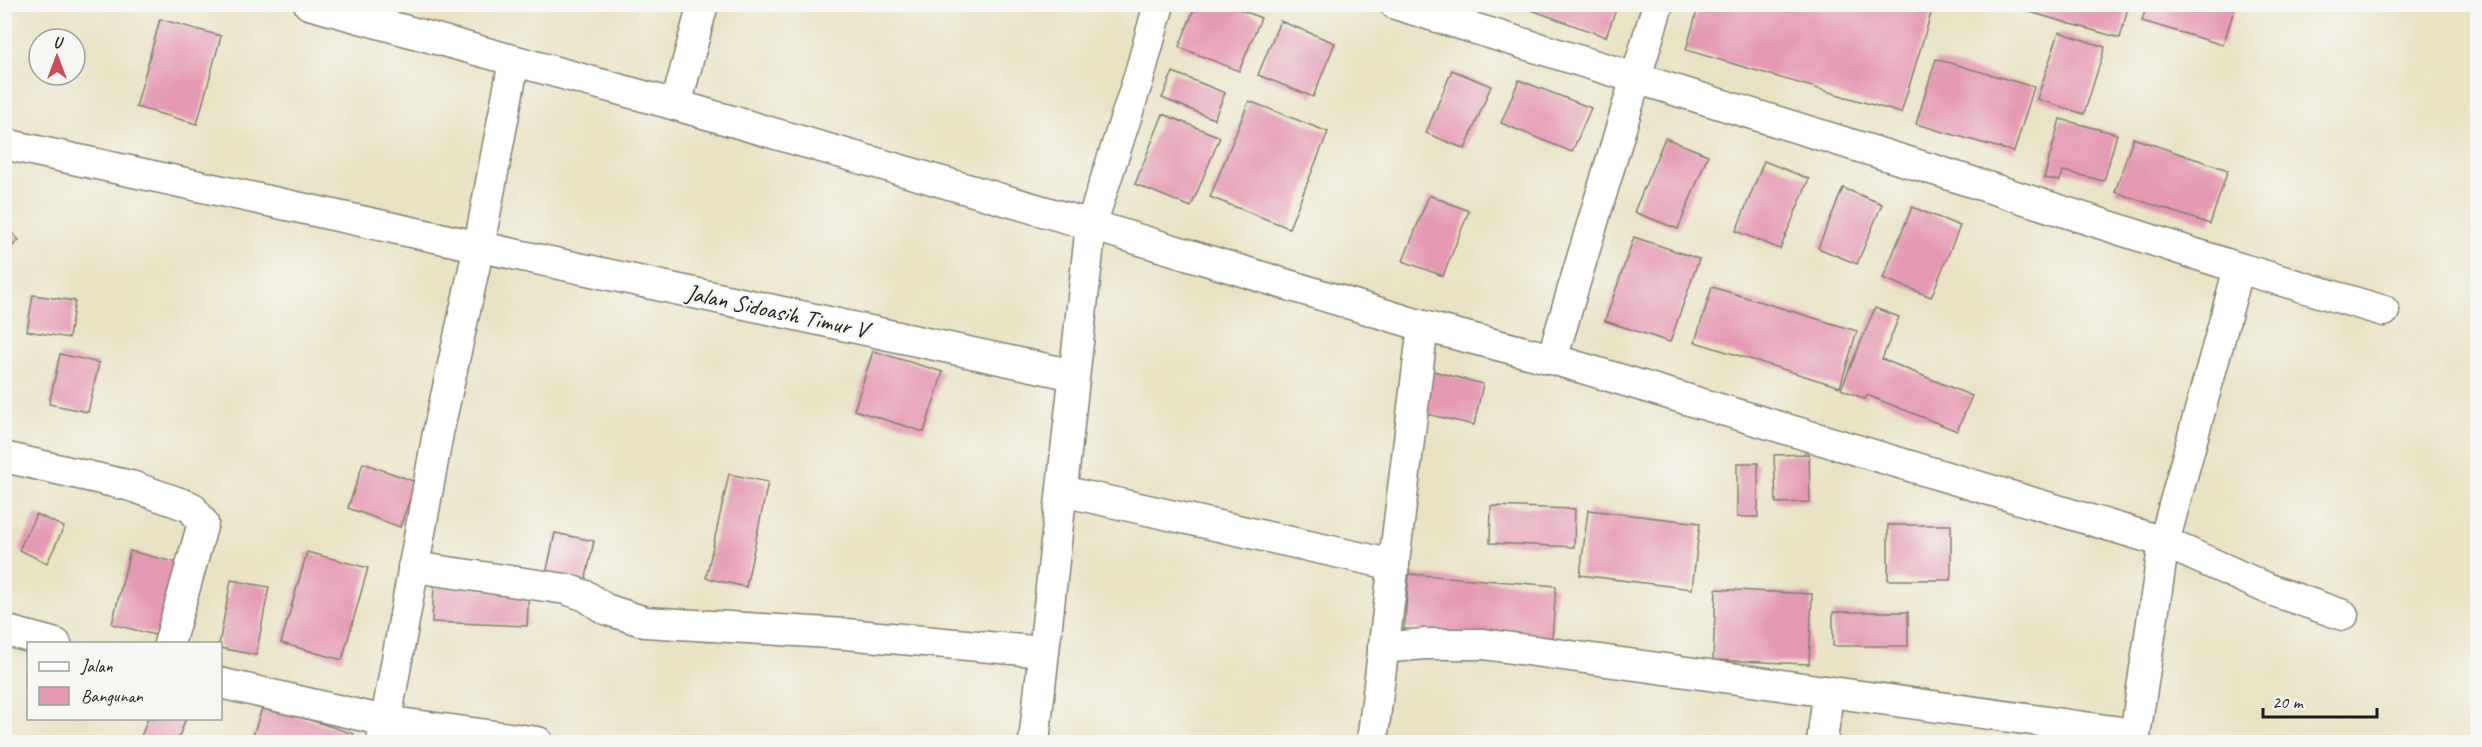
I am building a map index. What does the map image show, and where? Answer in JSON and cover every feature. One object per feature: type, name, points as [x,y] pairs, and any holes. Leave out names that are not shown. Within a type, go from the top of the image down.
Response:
[{"type":"street","points":[[309,4],[362,12],[514,61],[676,105],[1091,225],[1423,326],[1552,359],[2164,543],[2271,590],[2343,615]]},
{"type":"street","points":[[676,105],[704,4]]},
{"type":"street","points":[[1034,742],[1091,225],[1139,77],[1159,4]]},
{"type":"street","points":[[1395,4],[1944,173],[2239,268],[2384,311]]},
{"type":"street","points":[[1552,359],[1658,4]]},
{"type":"street","points":[[384,732],[438,433],[479,246],[514,61]]},
{"type":"street","name":"Jalan Sidoasih Timur V","points":[[4,144],[1074,375]]},
{"type":"street","points":[[1383,648],[1424,644],[1482,644],[2135,738],[2164,543],[2239,268]]},
{"type":"street","points":[[1372,742],[1423,326]]},
{"type":"street","points":[[4,457],[131,486],[191,507],[197,513],[203,524],[170,642]]},
{"type":"street","points":[[1062,491],[1394,565]]},
{"type":"street","points":[[413,567],[566,589],[586,596],[605,609],[645,622],[846,634],[1044,652]]},
{"type":"street","points":[[4,630],[49,642]]},
{"type":"street","points":[[222,684],[384,732],[538,742]]},
{"type":"street","points":[[1822,742],[1828,693]]},
{"type":"building","points":[[1196,4],[1227,4],[1261,18],[1239,71],[1179,47]]},
{"type":"building","points":[[1515,4],[1618,4],[1606,37]]},
{"type":"building","points":[[1699,4],[1934,4],[1901,113],[1686,50]]},
{"type":"building","points":[[2002,4],[2129,4],[2120,38]]},
{"type":"building","points":[[2147,4],[2236,4],[2223,45],[2142,21]]},
{"type":"building","points":[[160,19],[221,36],[197,124],[136,107]]},
{"type":"building","points":[[1280,21],[1335,43],[1313,97],[1258,75]]},
{"type":"building","points":[[2059,32],[2105,47],[2084,114],[2037,99]]},
{"type":"building","points":[[1936,59],[2034,87],[2014,152],[1916,124]]},
{"type":"building","points":[[1452,70],[1491,86],[1465,149],[1426,133]]},
{"type":"building","points":[[1173,72],[1225,93],[1214,119],[1162,98]]},
{"type":"building","points":[[1519,80],[1591,108],[1572,152],[1501,123]]},
{"type":"building","points":[[1249,101],[1328,132],[1289,228],[1210,197]]},
{"type":"building","points":[[1163,114],[1220,137],[1191,207],[1135,184]]},
{"type":"building","points":[[2060,119],[2117,134],[2104,181],[2063,171],[2060,181],[2044,178]]},
{"type":"building","points":[[1665,138],[1708,155],[1678,229],[1634,212]]},
{"type":"building","points":[[2133,138],[2228,170],[2210,224],[2115,192]]},
{"type":"building","points":[[1764,161],[1809,179],[1780,249],[1736,231]]},
{"type":"building","points":[[1843,188],[1882,204],[1857,264],[1818,248]]},
{"type":"building","points":[[1429,195],[1469,211],[1443,276],[1403,261]]},
{"type":"building","points":[[1912,207],[1960,226],[1931,297],[1883,278]]},
{"type":"building","points":[[4,225],[19,240],[4,254]]},
{"type":"building","points":[[1634,237],[1699,259],[1670,342],[1605,321]]},
{"type":"building","points":[[1712,287],[1857,331],[1840,387],[1695,342]]},
{"type":"building","points":[[33,295],[75,301],[69,338],[27,331]]},
{"type":"building","points":[[1875,308],[1899,317],[1882,359],[1972,396],[1957,431],[1867,395],[1865,399],[1841,389]]},
{"type":"building","points":[[873,351],[943,372],[924,432],[854,410]]},
{"type":"building","points":[[60,354],[99,363],[88,412],[49,404]]},
{"type":"building","points":[[1433,371],[1483,384],[1474,425],[1422,413]]},
{"type":"building","points":[[1809,454],[1810,502],[1776,503],[1774,455]]},
{"type":"building","points":[[363,463],[416,482],[400,527],[348,508]]},
{"type":"building","points":[[1737,463],[1758,463],[1758,517],[1737,517]]},
{"type":"building","points":[[729,474],[768,482],[746,587],[706,578]]},
{"type":"building","points":[[1491,506],[1575,509],[1574,547],[1490,543]]},
{"type":"building","points":[[1588,510],[1700,523],[1692,589],[1580,575]]},
{"type":"building","points":[[36,514],[64,527],[47,563],[19,550]]},
{"type":"building","points":[[1888,525],[1951,525],[1951,580],[1888,580]]},
{"type":"building","points":[[555,533],[594,541],[585,582],[546,574]]},
{"type":"building","points":[[130,551],[178,563],[159,636],[112,624]]},
{"type":"building","points":[[307,552],[368,568],[342,660],[281,643]]},
{"type":"building","points":[[1409,574],[1556,586],[1552,640],[1404,629]]},
{"type":"building","points":[[231,580],[269,587],[256,655],[222,648],[222,642],[219,642]]},
{"type":"building","points":[[434,586],[529,591],[527,626],[432,622]]},
{"type":"building","points":[[1716,589],[1812,594],[1809,664],[1713,660]]},
{"type":"building","points":[[1833,612],[1908,612],[1908,646],[1833,646]]},
{"type":"building","points":[[263,705],[354,734],[352,742],[251,742]]},
{"type":"building","points":[[147,720],[185,720],[177,742],[139,742]]}]
